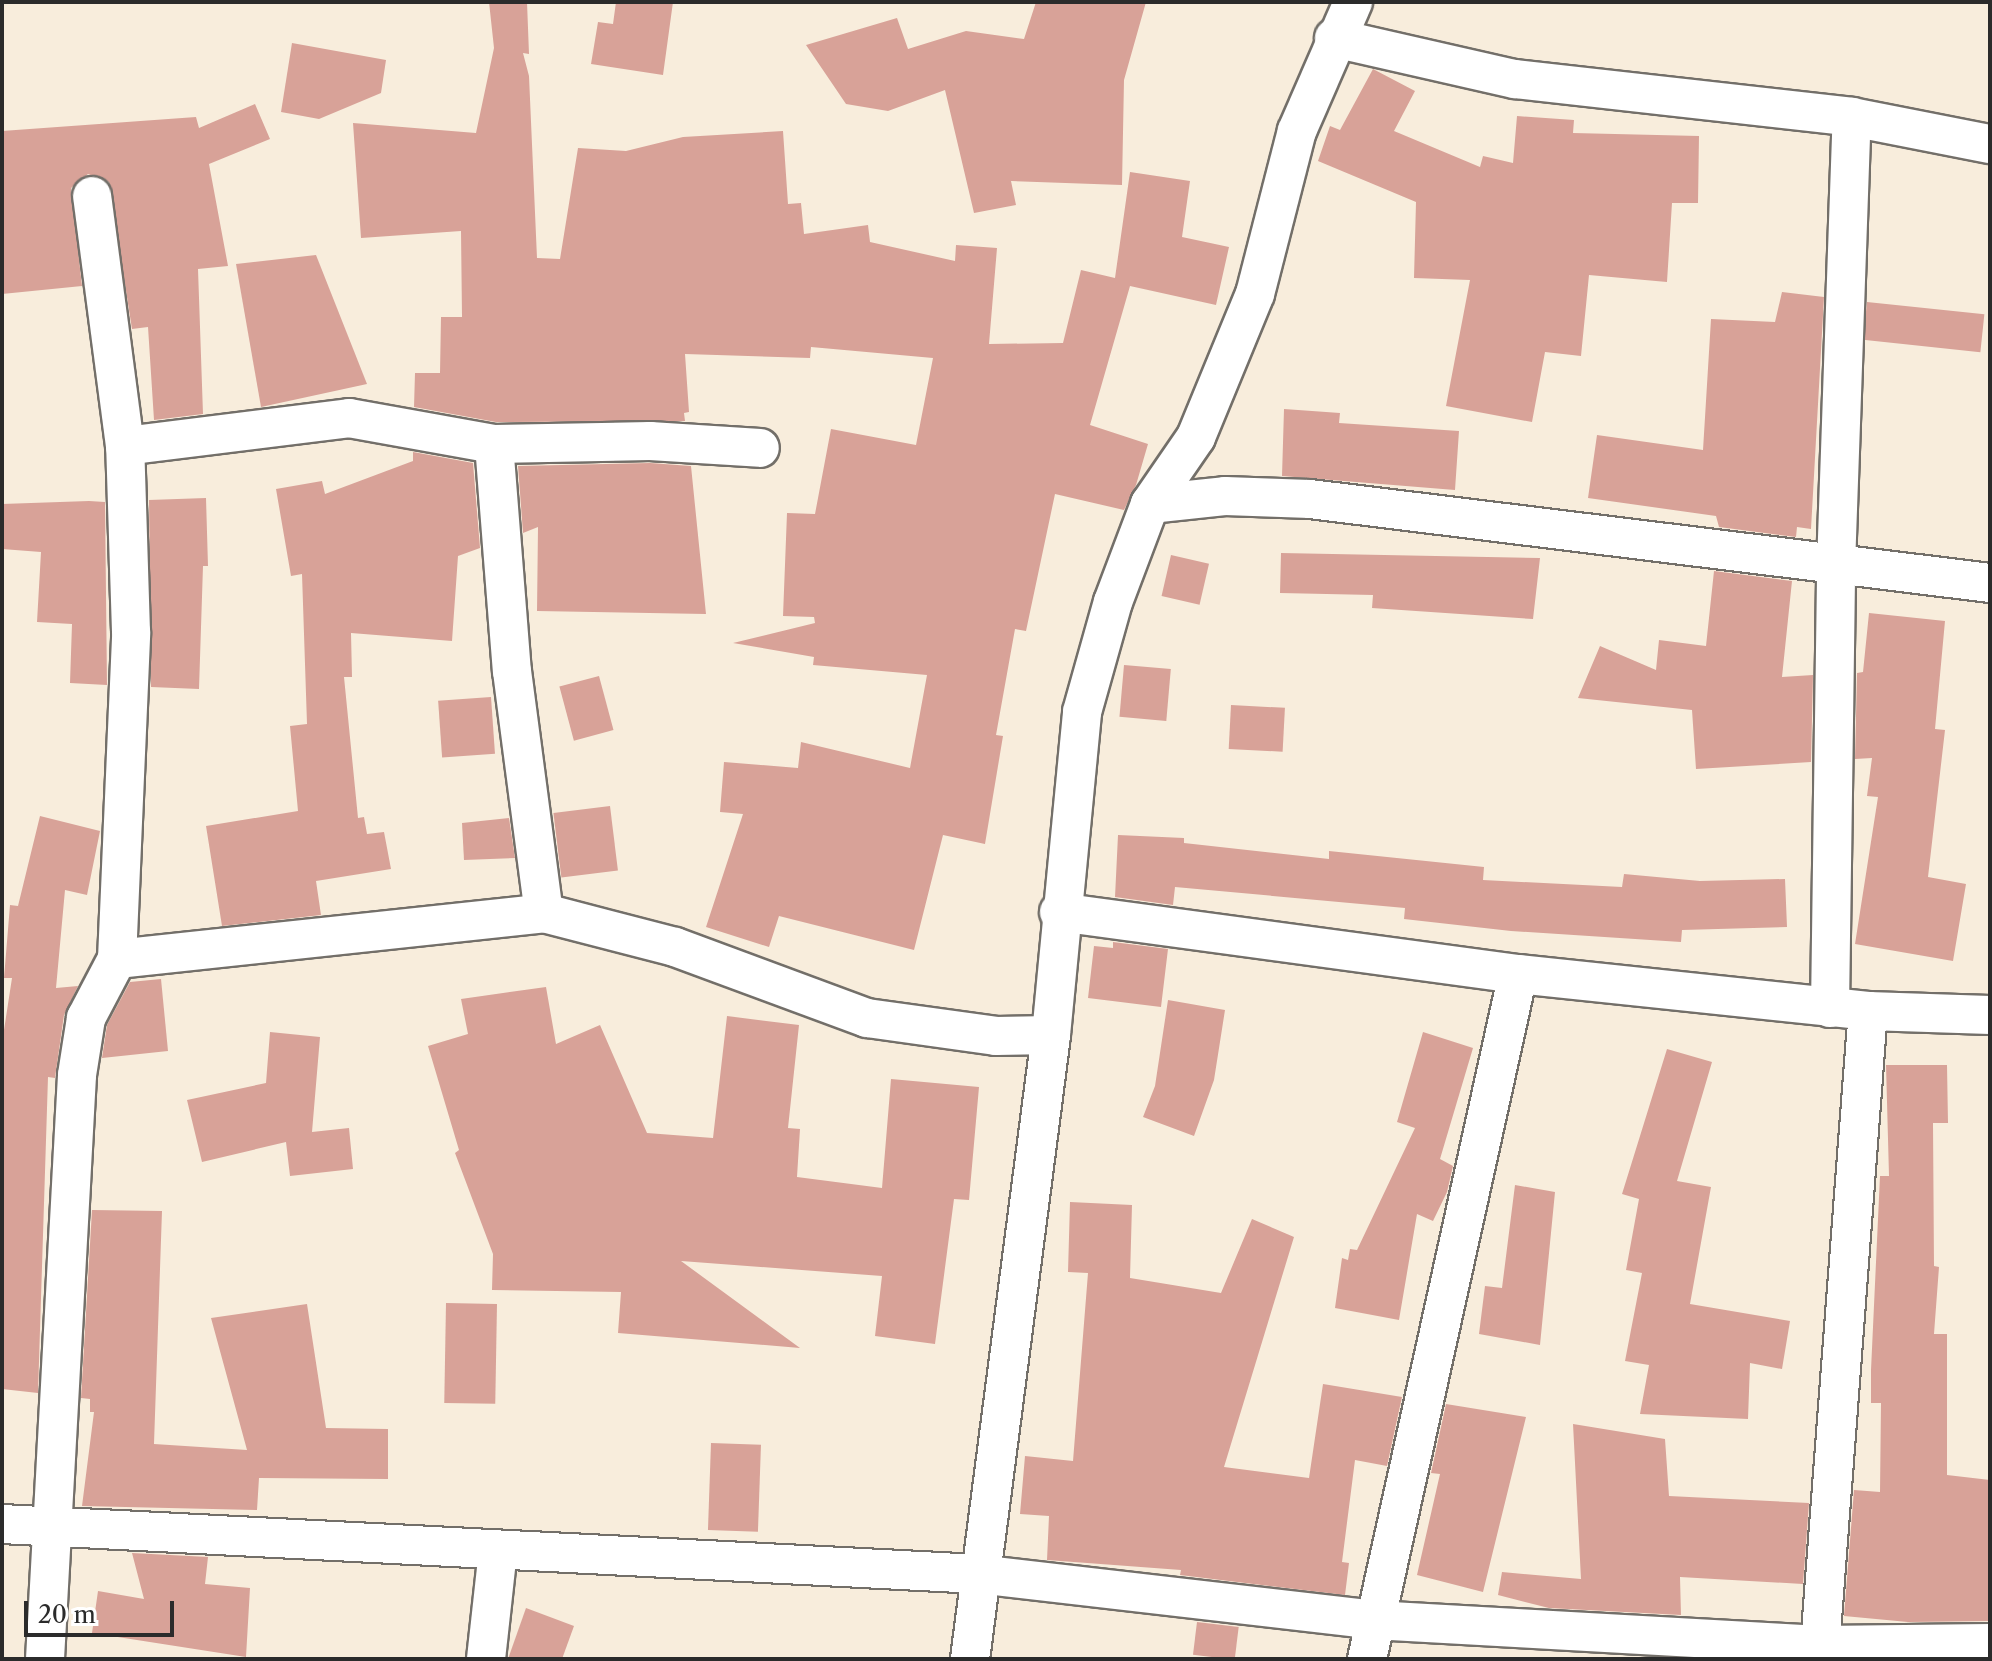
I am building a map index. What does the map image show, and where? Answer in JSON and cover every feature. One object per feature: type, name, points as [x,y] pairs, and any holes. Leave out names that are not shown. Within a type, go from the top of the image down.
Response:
[{"type":"street","points":[[970,1659],[978,1574],[1051,1035],[1059,912],[1082,712],[1113,602],[1150,504],[1196,437],[1255,294],[1297,131],[1334,38],[1353,2]]},
{"type":"street","points":[[1334,38],[1515,79],[1852,117],[1990,144]]},
{"type":"street","points":[[1830,1008],[1836,566],[1852,117]]},
{"type":"street","points":[[45,1659],[77,1075],[86,1018],[117,959],[131,632],[125,446],[92,196]]},
{"type":"street","points":[[125,446],[349,418],[494,444],[650,441],[760,448]]},
{"type":"street","points":[[494,444],[512,671],[544,913]]},
{"type":"street","points":[[1150,504],[1225,496],[1310,499],[1990,583]]},
{"type":"street","points":[[1059,912],[1518,974],[1830,1008],[1990,1015]]},
{"type":"street","points":[[117,959],[420,922],[544,913],[675,947],[867,1018],[996,1036],[1051,1035]]},
{"type":"street","points":[[1367,1659],[1373,1620],[1518,974]]},
{"type":"street","points":[[1819,1652],[1868,1011]]},
{"type":"street","points":[[2,1524],[50,1529],[978,1574],[1373,1620],[1819,1652],[1990,1643]]},
{"type":"street","points":[[486,1659],[498,1551]]},
{"type":"building","points":[[489,2],[527,2],[529,54],[523,53],[529,76],[537,258],[560,259],[578,148],[626,151],[683,137],[783,131],[788,204],[801,203],[804,234],[868,225],[870,242],[955,261],[956,245],[997,248],[989,344],[1063,343],[1081,270],[1115,278],[1130,172],[1190,181],[1182,237],[1229,247],[1216,305],[1130,286],[1090,425],[1148,444],[1136,485],[1124,510],[1055,494],[1026,631],[1015,629],[996,735],[1003,736],[985,844],[943,835],[914,950],[779,916],[769,947],[706,927],[743,814],[720,812],[724,762],[798,768],[801,742],[910,768],[927,675],[813,665],[814,657],[733,643],[815,623],[814,617],[783,616],[787,513],[815,514],[831,429],[916,445],[933,358],[811,347],[810,358],[685,354],[689,412],[684,413],[685,421],[496,422],[414,407],[415,373],[440,373],[441,317],[462,317],[461,231],[361,238],[353,123],[476,133],[494,48]]},
{"type":"building","points":[[616,2],[673,2],[663,75],[591,64],[598,22],[613,24]]},
{"type":"building","points":[[1036,2],[1146,2],[1124,80],[1122,185],[1011,181],[1016,205],[974,213],[945,90],[888,111],[846,104],[806,45],[897,18],[908,49],[966,31],[1024,39]]},
{"type":"building","points":[[292,43],[386,60],[381,93],[319,119],[281,112]]},
{"type":"building","points":[[1373,69],[1415,91],[1394,131],[1480,167],[1483,156],[1513,163],[1517,116],[1574,120],[1573,133],[1699,136],[1698,203],[1672,203],[1667,282],[1589,275],[1581,356],[1545,352],[1532,422],[1446,406],[1470,280],[1414,278],[1416,202],[1318,161],[1330,126],[1340,130]]},
{"type":"building","points":[[255,104],[270,139],[209,164],[228,266],[198,269],[203,414],[154,420],[148,327],[132,329],[109,182],[88,174],[71,188],[82,286],[2,294],[2,131],[196,117],[199,128]]},
{"type":"building","points":[[316,255],[367,384],[261,407],[236,264]]},
{"type":"building","points":[[1782,292],[1824,297],[1811,529],[1797,527],[1796,537],[1719,527],[1716,516],[1588,498],[1597,435],[1703,450],[1711,319],[1775,322]]},
{"type":"building","points":[[1867,302],[1984,314],[1980,352],[1863,340]]},
{"type":"building","points":[[1284,409],[1340,413],[1339,423],[1459,431],[1455,490],[1282,476]]},
{"type":"building","points":[[413,452],[473,463],[480,548],[458,556],[452,641],[351,633],[352,677],[344,677],[358,818],[364,817],[367,834],[384,832],[391,869],[316,881],[321,915],[222,926],[206,826],[298,811],[290,726],[307,724],[302,574],[291,576],[276,489],[322,481],[325,494],[413,461]]},
{"type":"building","points":[[650,463],[691,466],[706,614],[537,611],[538,527],[523,533],[518,466]]},
{"type":"building","points":[[206,498],[208,566],[203,566],[199,689],[151,687],[149,500]]},
{"type":"building","points":[[105,502],[107,685],[70,683],[72,624],[37,622],[41,552],[2,549],[2,504]]},
{"type":"building","points":[[1281,553],[1540,558],[1533,619],[1372,608],[1373,595],[1280,593]]},
{"type":"building","points":[[1171,555],[1209,564],[1200,605],[1162,596]]},
{"type":"building","points":[[1714,571],[1792,581],[1782,677],[1813,675],[1811,762],[1696,769],[1692,710],[1578,698],[1600,646],[1656,670],[1659,640],[1706,646]]},
{"type":"building","points":[[1869,613],[1945,621],[1935,729],[1945,730],[1928,877],[1966,884],[1953,961],[1855,944],[1878,797],[1867,796],[1872,758],[1855,759],[1857,673],[1863,672]]},
{"type":"building","points":[[1124,665],[1171,669],[1166,721],[1119,717]]},
{"type":"building","points":[[599,676],[613,730],[574,741],[559,687]]},
{"type":"building","points":[[491,697],[495,754],[442,758],[438,701]]},
{"type":"building","points":[[1231,705],[1285,708],[1283,752],[1229,749]]},
{"type":"building","points":[[610,806],[618,871],[561,877],[553,813]]},
{"type":"building","points":[[40,816],[100,831],[87,895],[65,890],[56,988],[78,986],[64,1015],[55,1078],[48,1077],[38,1393],[2,1389],[2,1043],[12,978],[4,978],[10,905],[18,906]]},
{"type":"building","points":[[509,818],[515,858],[464,860],[462,823]]},
{"type":"building","points":[[1118,835],[1184,838],[1184,843],[1329,859],[1329,851],[1484,867],[1483,880],[1622,887],[1624,874],[1700,881],[1785,879],[1787,927],[1682,930],[1681,942],[1511,931],[1404,919],[1405,908],[1175,887],[1173,905],[1115,897]]},
{"type":"building","points":[[1113,942],[1168,949],[1161,1007],[1088,998],[1094,946],[1113,948]]},
{"type":"building","points":[[161,979],[168,1051],[102,1058],[107,1025],[130,982]]},
{"type":"building","points":[[546,987],[556,1044],[600,1025],[647,1133],[713,1138],[727,1016],[799,1025],[788,1128],[800,1129],[797,1177],[882,1188],[891,1079],[979,1087],[969,1200],[954,1199],[935,1344],[875,1336],[882,1276],[681,1261],[800,1348],[618,1333],[621,1292],[492,1290],[493,1254],[455,1153],[459,1150],[428,1046],[468,1034],[461,999]]},
{"type":"building","points":[[1168,1000],[1225,1010],[1214,1080],[1194,1136],[1143,1117],[1155,1086]]},
{"type":"building","points":[[270,1032],[320,1037],[312,1132],[349,1128],[353,1169],[290,1176],[286,1142],[202,1162],[187,1100],[266,1083]]},
{"type":"building","points":[[1423,1032],[1473,1048],[1440,1159],[1453,1166],[1447,1192],[1433,1221],[1417,1214],[1399,1320],[1335,1308],[1342,1258],[1348,1260],[1350,1249],[1357,1250],[1415,1128],[1397,1122]]},
{"type":"building","points":[[1667,1049],[1712,1062],[1677,1181],[1711,1187],[1690,1304],[1790,1321],[1782,1369],[1750,1363],[1748,1419],[1640,1414],[1649,1365],[1625,1361],[1642,1273],[1626,1270],[1639,1199],[1622,1194]]},
{"type":"building","points":[[1886,1065],[1947,1065],[1948,1123],[1933,1123],[1934,1266],[1939,1267],[1934,1334],[1947,1334],[1947,1475],[1990,1480],[1990,1621],[1908,1622],[1844,1616],[1854,1490],[1880,1492],[1881,1403],[1871,1403],[1871,1370],[1880,1176],[1889,1176]]},
{"type":"building","points":[[1515,1185],[1555,1192],[1540,1345],[1479,1334],[1485,1286],[1502,1288]]},
{"type":"building","points":[[1070,1202],[1132,1205],[1130,1278],[1221,1293],[1252,1219],[1294,1237],[1224,1467],[1309,1478],[1323,1384],[1402,1397],[1387,1466],[1355,1460],[1342,1562],[1349,1563],[1345,1595],[1180,1575],[1181,1570],[1047,1560],[1049,1516],[1020,1514],[1025,1456],[1073,1461],[1088,1273],[1068,1272]]},
{"type":"building","points":[[92,1210],[162,1211],[154,1444],[247,1450],[211,1318],[307,1304],[326,1428],[388,1429],[388,1479],[259,1478],[257,1510],[82,1506],[94,1412],[90,1412],[90,1399],[81,1398]]},
{"type":"building","points":[[446,1303],[497,1304],[495,1404],[444,1403]]},
{"type":"building","points":[[1446,1404],[1526,1417],[1483,1592],[1417,1575],[1440,1474],[1431,1473]]},
{"type":"building","points":[[1573,1424],[1665,1439],[1669,1496],[1809,1503],[1803,1584],[1680,1577],[1681,1615],[1549,1608],[1498,1595],[1502,1572],[1581,1579]]},
{"type":"building","points":[[711,1443],[761,1445],[758,1532],[708,1530]]},
{"type":"building","points":[[132,1553],[208,1557],[205,1584],[250,1588],[246,1657],[92,1633],[98,1591],[144,1599]]},
{"type":"building","points":[[526,1608],[574,1626],[562,1659],[508,1659]]},
{"type":"building","points":[[1197,1622],[1239,1627],[1235,1659],[1193,1655]]}]
